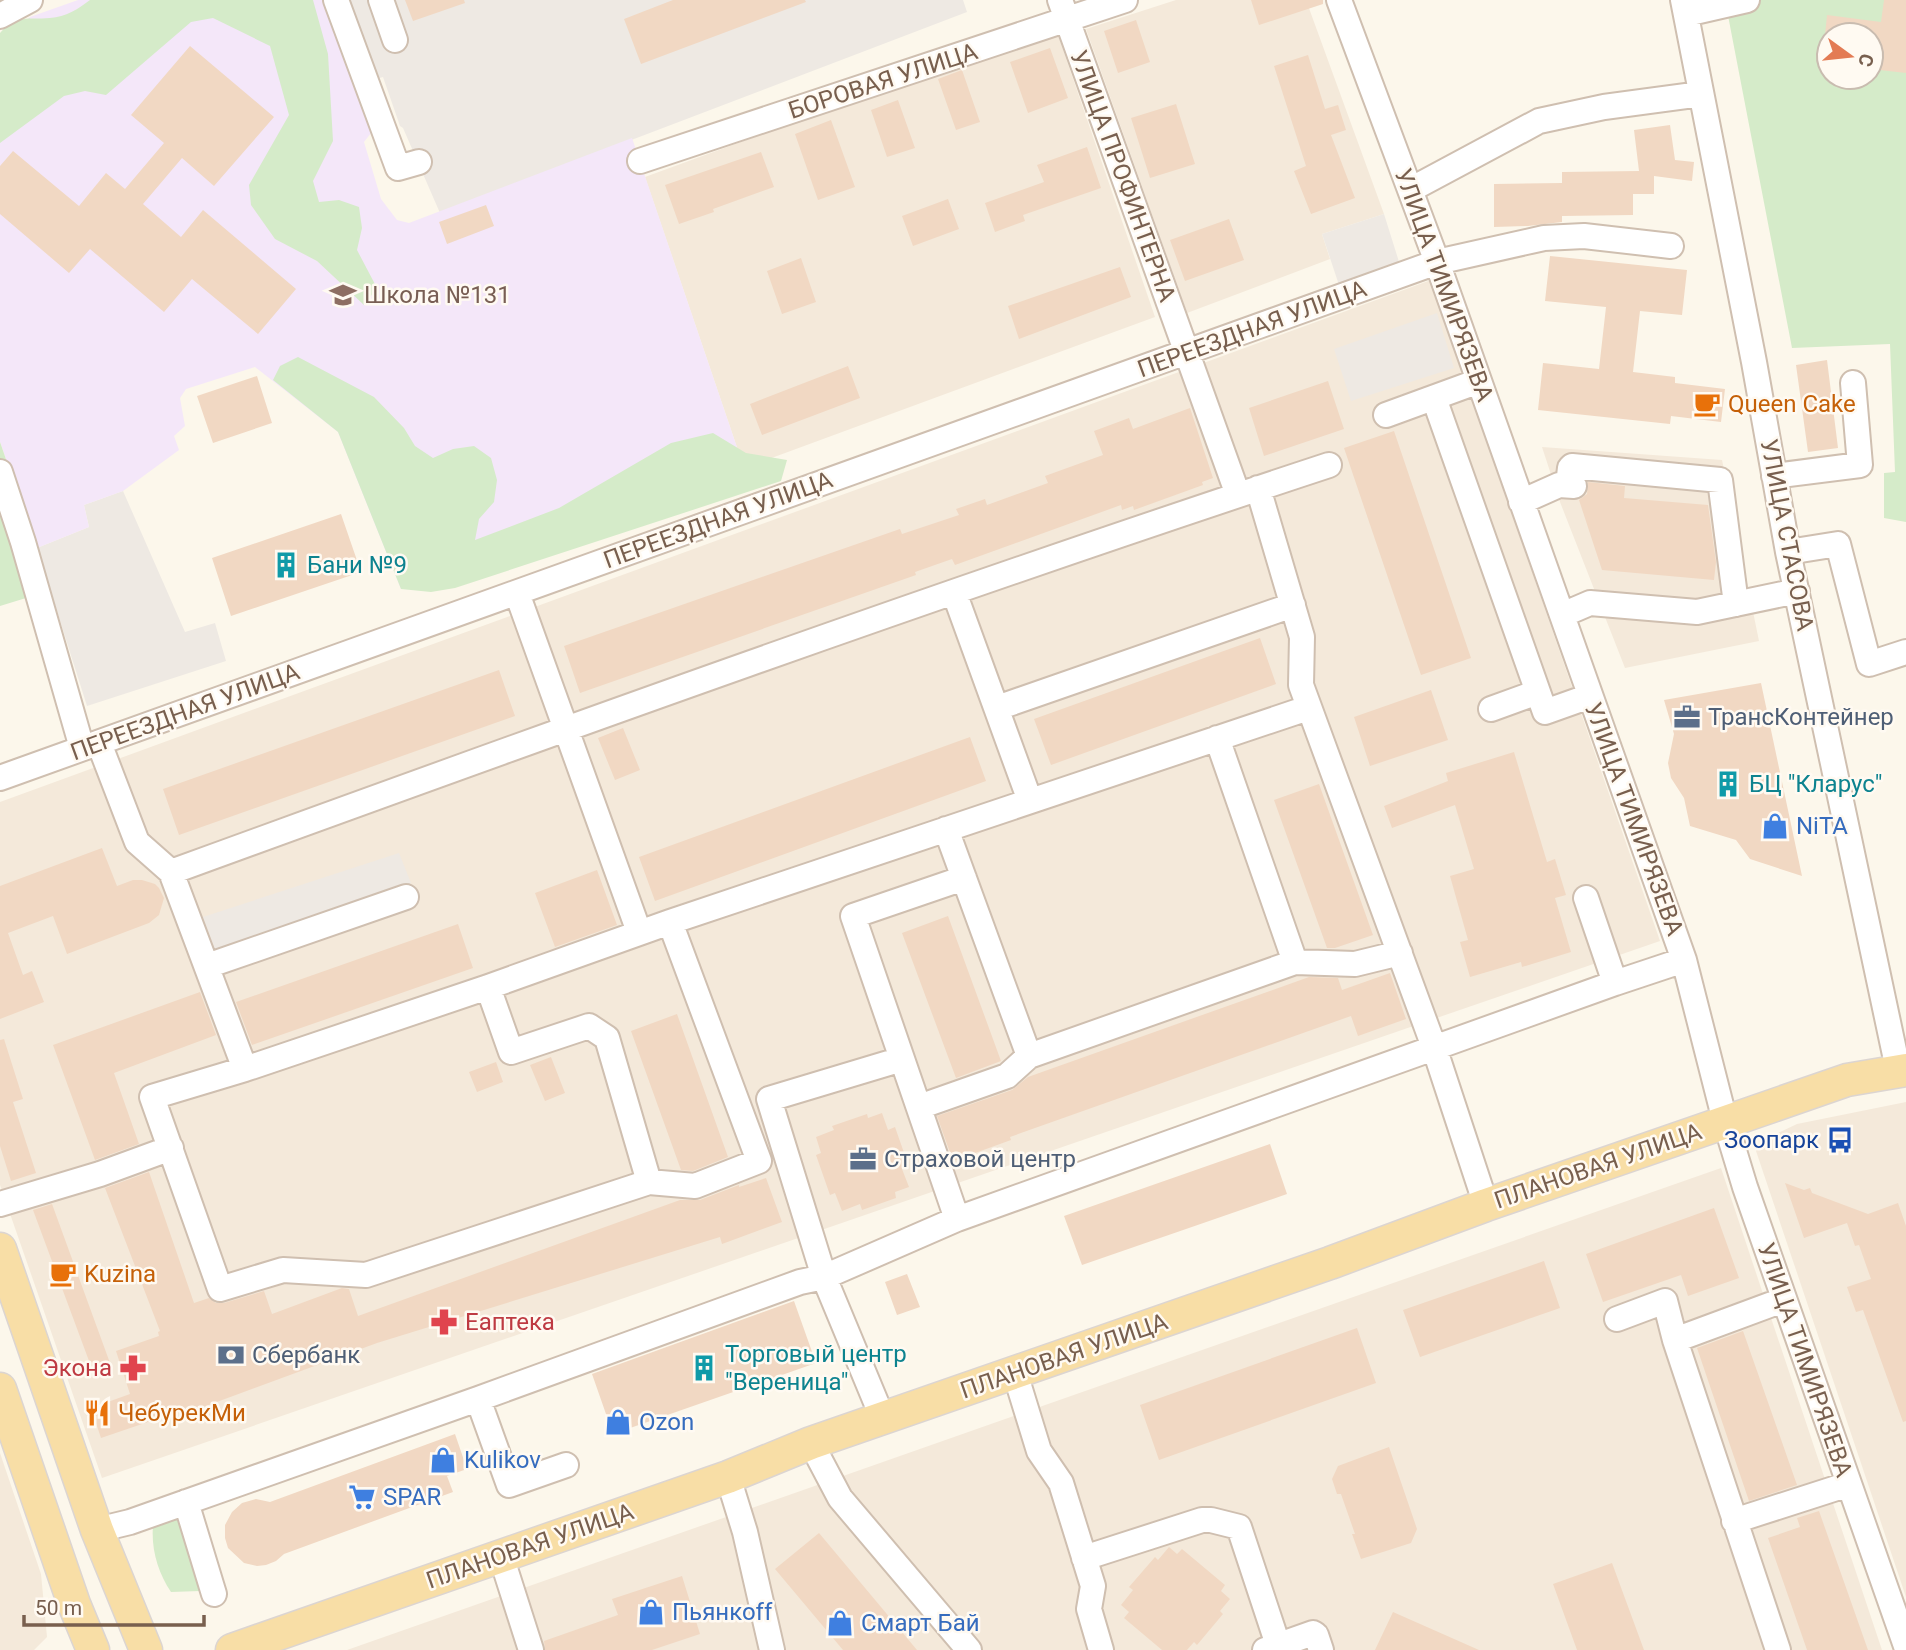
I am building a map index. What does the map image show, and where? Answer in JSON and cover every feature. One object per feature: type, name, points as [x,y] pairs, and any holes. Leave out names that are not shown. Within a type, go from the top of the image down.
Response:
[{"type":"main road","name":"ПЛАНОВАЯ УЛИЦА","points":[[232,1650],[728,1477],[811,1443],[1330,1263],[1725,1121],[1847,1080],[1902,1069]]},
{"type":"main road","points":[[0,1249],[97,1530],[146,1650]]},
{"type":"main road","points":[[0,1389],[74,1604],[93,1650]]},
{"type":"street","points":[[0,16],[30,0]]},
{"type":"street","points":[[336,0],[398,168],[419,162]]},
{"type":"street","points":[[381,0],[395,40]]},
{"type":"street","name":"БОРОВАЯ УЛИЦА","points":[[640,161],[1063,10],[1125,0]]},
{"type":"street","name":"УЛИЦА ТИМИРЯЗЕВА","points":[[1339,0],[1437,262],[1684,960],[1725,1121],[1783,1300],[1906,1646]]},
{"type":"street","points":[[1684,7],[1747,0]]},
{"type":"street","name":"УЛИЦА СТАСОВА","points":[[1684,7],[1788,552],[1902,1069]]},
{"type":"street","name":"УЛИЦА ПРОФИНТЕРНА","points":[[1063,10],[1188,352],[1293,605],[1302,637],[1301,685],[1308,708],[1434,1047],[1486,1205]]},
{"type":"street","points":[[1410,190],[1539,121],[1604,107],[1701,94]]},
{"type":"street","name":"ПЕРЕЕЗДНАЯ УЛИЦА","points":[[0,778],[1437,262],[1545,238],[1584,236],[1671,246]]},
{"type":"street","points":[[1386,415],[1479,381]]},
{"type":"street","points":[[1774,475],[1860,465],[1853,383]]},
{"type":"street","points":[[1434,398],[1545,712],[1590,696]]},
{"type":"street","points":[[171,872],[564,729],[954,592],[1329,465]]},
{"type":"street","points":[[1521,502],[1556,485],[1571,486],[1572,466],[1720,481],[1736,604]]},
{"type":"street","points":[[0,472],[11,546],[90,746],[137,842],[171,872],[246,1069]]},
{"type":"street","points":[[1788,552],[1839,544],[1869,664],[1906,652]]},
{"type":"street","points":[[954,592],[1030,801]]},
{"type":"street","points":[[1562,615],[1590,603],[1691,612],[1797,592]]},
{"type":"street","points":[[517,593],[639,932]]},
{"type":"street","points":[[997,708],[1293,605]]},
{"type":"street","points":[[1491,709],[1538,692]]},
{"type":"street","points":[[670,922],[759,1161],[695,1186],[649,1182],[366,1275],[283,1270],[220,1289],[152,1097],[246,1069],[488,987],[639,932],[1308,708]]},
{"type":"street","points":[[1217,738],[1295,962]]},
{"type":"street","points":[[946,829],[1029,1056]]},
{"type":"street","points":[[957,1219],[853,916],[964,878]]},
{"type":"street","points":[[207,966],[406,897]]},
{"type":"street","points":[[1586,898],[1615,983]]},
{"type":"street","points":[[919,1107],[1007,1076],[1029,1056],[1295,962],[1356,964],[1400,953]]},
{"type":"street","points":[[97,1530],[130,1522],[800,1282],[824,1277],[957,1219],[1684,960]]},
{"type":"street","points":[[488,987],[511,1052],[589,1026],[607,1038],[649,1182]]},
{"type":"street","points":[[884,1419],[824,1277],[769,1099],[902,1059]]},
{"type":"street","points":[[0,1204],[100,1174],[171,1148]]},
{"type":"street","points":[[1675,1340],[1783,1300]]},
{"type":"street","points":[[1617,1319],[1665,1301],[1675,1340],[1778,1650]]},
{"type":"street","points":[[1015,1373],[1039,1451],[1060,1483],[1084,1558],[1093,1588],[1089,1609],[1101,1650]]},
{"type":"street","points":[[478,1399],[509,1485],[566,1465]]},
{"type":"street","points":[[811,1443],[840,1498],[969,1650]]},
{"type":"street","points":[[728,1477],[745,1532],[772,1650]]},
{"type":"street","points":[[1734,1521],[1849,1484]]},
{"type":"street","points":[[186,1502],[214,1594]]},
{"type":"street","points":[[1084,1558],[1202,1521],[1211,1520],[1239,1527],[1271,1648],[1313,1633],[1321,1650]]},
{"type":"street","points":[[501,1556],[531,1650]]},
{"type":"shaded area","name":"Школа №131","points":[[78,0],[327,0],[375,128],[364,142],[381,199],[397,220],[409,223],[632,138],[744,468],[401,589],[338,432],[255,367],[186,389],[180,398],[185,426],[174,436],[179,450],[123,491],[84,505],[89,527],[37,548],[0,442],[0,41],[30,17]]},
{"type":"shaded area","points":[[350,0],[963,0],[967,12],[440,213],[400,126],[383,77],[376,79]]},
{"type":"shaded area","points":[[1176,0],[1306,0],[1384,214],[1322,234],[1330,259],[1187,313],[1086,29]]},
{"type":"shaded area","points":[[1058,35],[1155,317],[744,468],[645,177],[848,103]]},
{"type":"shaded area","points":[[1384,214],[1400,265],[1339,285],[1322,234]]},
{"type":"shaded area","points":[[1431,280],[1660,941],[102,1478],[0,1185],[0,802]]},
{"type":"shaded area","points":[[1437,313],[1454,368],[1351,401],[1334,349]]},
{"type":"shaded area","points":[[1542,447],[1722,460],[1759,641],[1625,668],[1560,502]]},
{"type":"shaded area","points":[[123,491],[185,632],[215,623],[226,661],[87,706],[37,548],[89,527],[84,505]]},
{"type":"shaded area","points":[[399,853],[411,883],[215,949],[203,917]]},
{"type":"shaded area","points":[[1906,1102],[1906,1597],[1756,1151],[1763,1140],[1797,1124]]},
{"type":"shaded area","points":[[1721,1168],[1882,1650],[347,1650]]},
{"type":"shaded area","points":[[0,1453],[41,1574],[47,1637],[34,1650],[0,1650]]},
{"type":"green space","points":[[90,0],[313,0],[328,54],[333,141],[313,181],[319,202],[339,200],[359,207],[362,228],[357,250],[377,288],[364,305],[317,261],[275,239],[251,205],[249,185],[289,115],[270,46],[213,18],[191,22],[106,95],[85,91],[64,96],[0,143],[0,33],[17,20],[61,16]]},
{"type":"green space","points":[[1725,0],[1906,0],[1906,522],[1884,518],[1884,473],[1895,472],[1890,344],[1792,348]]},
{"type":"green space","points":[[298,357],[374,397],[404,428],[415,446],[433,458],[453,449],[474,446],[491,458],[497,480],[494,502],[479,519],[475,540],[559,508],[671,443],[713,433],[746,453],[787,460],[781,481],[455,588],[431,592],[401,589],[338,432],[273,380],[280,366]]},
{"type":"green space","points":[[0,442],[45,572],[23,580],[26,598],[0,606]]},
{"type":"green space","points":[[177,1514],[200,1591],[171,1592],[156,1560],[153,1525]]},
{"type":"building","points":[[405,0],[464,0],[465,3],[413,21]]},
{"type":"building","points":[[673,0],[806,2],[641,64],[624,19]]},
{"type":"building","points":[[1251,0],[1323,0],[1323,4],[1259,25]]},
{"type":"building","points":[[1884,0],[1906,0],[1906,73],[1885,71],[1885,21],[1881,21]]},
{"type":"building","points":[[1827,15],[1873,21],[1826,21]]},
{"type":"building","points":[[1136,20],[1150,62],[1118,73],[1104,31]]},
{"type":"building","points":[[190,46],[274,117],[214,186],[182,158],[143,204],[181,237],[203,210],[296,289],[258,334],[192,279],[164,312],[90,249],[69,273],[0,214],[0,166],[13,151],[79,206],[106,173],[125,189],[164,143],[131,115]]},
{"type":"building","points":[[1050,48],[1068,98],[1028,113],[1010,62]]},
{"type":"building","points":[[1308,55],[1325,109],[1338,105],[1346,130],[1331,135],[1355,198],[1311,214],[1294,171],[1306,166],[1274,66]]},
{"type":"building","points":[[962,70],[980,122],[956,130],[938,79]]},
{"type":"building","points":[[898,100],[915,148],[887,157],[871,110]]},
{"type":"building","points":[[1176,104],[1195,164],[1150,178],[1131,118]]},
{"type":"building","points":[[831,120],[855,187],[818,200],[795,134]]},
{"type":"building","points":[[1670,125],[1675,160],[1694,162],[1692,181],[1654,176],[1654,194],[1633,194],[1633,215],[1562,216],[1562,222],[1494,227],[1494,184],[1562,183],[1562,172],[1639,171],[1634,130]]},
{"type":"building","points":[[1087,147],[1101,188],[1023,215],[1025,221],[995,232],[985,203],[1044,182],[1037,165]]},
{"type":"building","points":[[761,152],[774,187],[679,224],[665,185]]},
{"type":"building","points":[[948,199],[959,229],[913,246],[902,216]]},
{"type":"building","points":[[486,205],[494,226],[447,244],[439,222]]},
{"type":"building","points":[[1229,219],[1244,260],[1185,281],[1170,240]]},
{"type":"building","points":[[1550,256],[1687,270],[1682,315],[1640,311],[1633,372],[1675,377],[1675,383],[1725,389],[1721,422],[1671,416],[1670,424],[1538,410],[1543,363],[1599,369],[1606,307],[1545,301]]},
{"type":"building","points":[[801,258],[816,302],[782,314],[767,271]]},
{"type":"building","points":[[1120,267],[1131,297],[1019,339],[1008,306]]},
{"type":"building","points":[[1827,360],[1838,448],[1808,452],[1796,365]]},
{"type":"building","points":[[848,366],[860,398],[762,435],[750,404]]},
{"type":"building","points":[[257,376],[272,423],[213,443],[197,396]]},
{"type":"building","points":[[1328,381],[1344,429],[1264,456],[1249,408]]},
{"type":"building","points":[[1190,408],[1213,478],[1202,482],[1203,485],[1134,510],[1133,506],[1122,510],[1121,505],[955,565],[952,559],[915,572],[916,575],[580,693],[564,646],[900,529],[902,534],[959,515],[956,509],[985,499],[987,505],[1048,483],[1045,476],[1103,455],[1094,431],[1129,418],[1133,429]]},
{"type":"building","points":[[1394,431],[1471,658],[1421,675],[1344,448]]},
{"type":"building","points":[[1588,482],[1625,486],[1624,498],[1708,505],[1716,562],[1714,580],[1602,570],[1579,500],[1587,494]]},
{"type":"building","name":"Бани №9","points":[[341,514],[361,572],[231,616],[212,558]]},
{"type":"building","points":[[1260,638],[1276,684],[1051,765],[1034,719]]},
{"type":"building","points":[[499,670],[515,716],[179,835],[163,789]]},
{"type":"building","name":"БЦ \"Кларус\"","points":[[1761,683],[1802,876],[1750,859],[1736,840],[1690,826],[1684,798],[1671,778],[1668,763],[1674,734],[1664,700]]},
{"type":"building","points":[[1431,690],[1448,740],[1370,766],[1354,717]]},
{"type":"building","points":[[623,728],[640,770],[615,780],[598,738]]},
{"type":"building","points":[[970,737],[986,781],[655,901],[639,857]]},
{"type":"building","points":[[1514,752],[1547,862],[1555,859],[1566,895],[1555,898],[1571,952],[1522,967],[1521,962],[1470,977],[1460,942],[1468,940],[1450,876],[1474,869],[1455,805],[1392,828],[1384,806],[1448,781],[1446,773]]},
{"type":"building","points":[[1319,784],[1373,935],[1335,948],[1327,948],[1274,800]]},
{"type":"building","points":[[102,848],[117,886],[133,880],[142,880],[159,888],[164,898],[159,915],[149,923],[67,954],[53,916],[8,933],[23,975],[32,971],[44,1002],[0,1019],[0,886]]},
{"type":"building","points":[[597,870],[617,925],[555,947],[535,893]]},
{"type":"building","points":[[948,916],[1001,1061],[956,1078],[902,933]]},
{"type":"building","points":[[458,924],[473,968],[252,1045],[236,1002]]},
{"type":"building","points":[[1390,973],[1406,1019],[1358,1036],[1351,1016],[1010,1137],[1011,1140],[953,1161],[937,1116],[1012,1090],[1028,1077],[1309,977],[1338,978],[1342,990]]},
{"type":"building","points":[[200,992],[216,1035],[114,1073],[139,1144],[95,1160],[53,1045]]},
{"type":"building","points":[[677,1014],[728,1157],[693,1171],[681,1170],[631,1031]]},
{"type":"building","points":[[4,1039],[23,1099],[13,1102],[36,1173],[11,1181],[0,1146],[0,1040]]},
{"type":"building","points":[[551,1057],[565,1093],[545,1101],[530,1065]]},
{"type":"building","points":[[496,1062],[503,1082],[477,1092],[469,1072]]},
{"type":"building","points":[[882,1113],[888,1130],[895,1127],[909,1167],[902,1169],[909,1187],[895,1192],[896,1198],[862,1210],[860,1204],[842,1211],[835,1193],[830,1195],[816,1155],[821,1153],[816,1137],[834,1130],[832,1126],[867,1114],[868,1118]]},
{"type":"building","points":[[1270,1144],[1287,1194],[1082,1265],[1064,1216]]},
{"type":"building","points":[[149,1172],[194,1303],[209,1298],[216,1303],[224,1303],[264,1291],[272,1314],[342,1288],[349,1289],[358,1316],[680,1200],[700,1200],[766,1178],[782,1222],[722,1244],[720,1237],[377,1343],[187,1413],[186,1409],[101,1438],[91,1408],[130,1394],[116,1351],[159,1336],[160,1331],[105,1188]]},
{"type":"building","points":[[1785,1183],[1804,1190],[1810,1188],[1812,1193],[1868,1214],[1898,1203],[1906,1226],[1906,1421],[1903,1422],[1863,1310],[1856,1312],[1847,1287],[1871,1279],[1859,1245],[1855,1246],[1847,1223],[1804,1238]]},
{"type":"building","points":[[52,1204],[110,1363],[92,1369],[33,1210]]},
{"type":"building","points":[[1714,1208],[1739,1278],[1688,1296],[1681,1275],[1603,1302],[1586,1254]]},
{"type":"building","points":[[1544,1261],[1560,1308],[1420,1357],[1403,1310]]},
{"type":"building","points":[[907,1274],[920,1307],[897,1315],[885,1282]]},
{"type":"building","name":"Торговый центр \"Вереница\"","points":[[794,1301],[816,1363],[613,1434],[592,1374]]},
{"type":"building","points":[[1357,1328],[1376,1383],[1159,1460],[1140,1405]]},
{"type":"building","points":[[1743,1331],[1797,1485],[1749,1501],[1697,1348]]},
{"type":"building","name":"SPAR","points":[[455,1434],[467,1469],[447,1476],[453,1492],[284,1554],[266,1565],[244,1563],[228,1548],[225,1525],[232,1512],[242,1503],[256,1499],[270,1502]]},
{"type":"building","points":[[1389,1447],[1417,1529],[1411,1543],[1361,1559],[1341,1494],[1337,1494],[1332,1479],[1338,1466]]},
{"type":"building","points":[[1819,1511],[1868,1650],[1807,1650],[1768,1538],[1800,1527],[1797,1518]]},
{"type":"building","points":[[819,1533],[917,1650],[843,1650],[775,1569]]},
{"type":"building","points":[[1169,1547],[1177,1554],[1182,1549],[1225,1585],[1221,1591],[1230,1599],[1220,1611],[1223,1614],[1197,1645],[1194,1642],[1187,1650],[1162,1650],[1124,1618],[1129,1612],[1121,1605],[1133,1590],[1129,1587],[1155,1557],[1158,1560]]},
{"type":"building","points":[[1612,1563],[1644,1650],[1577,1650],[1553,1584]]},
{"type":"building","points":[[682,1576],[700,1634],[652,1650],[545,1650],[544,1641],[618,1615],[612,1599]]},
{"type":"building","points":[[1393,1612],[1479,1650],[1375,1650]]},
{"type":"place","name":"Школа №131","points":[[343,295]]},
{"type":"place","name":"Queen Cake","points":[[1707,404]]},
{"type":"place","name":"Бани №9","points":[[286,565]]},
{"type":"place","name":"ТрансКонтейнер","points":[[1687,717]]},
{"type":"place","name":"БЦ \"Кларус\"","points":[[1728,784]]},
{"type":"place","name":"NiTA","points":[[1775,826]]},
{"type":"place","name":"Зоопарк","points":[[1840,1140]]},
{"type":"place","name":"Страховой центр","points":[[863,1159]]},
{"type":"place","name":"Kuzina","points":[[63,1274]]},
{"type":"place","name":"Еаптека","points":[[444,1322]]},
{"type":"place","name":"Сбербанк","points":[[231,1355]]},
{"type":"place","name":"Экона","points":[[133,1368]]},
{"type":"place","name":"Торговый центр \"Вереница\"","points":[[704,1368]]},
{"type":"place","name":"ЧебурекМи","points":[[97,1413]]},
{"type":"place","name":"Ozon","points":[[618,1422]]},
{"type":"place","name":"Kulikov","points":[[443,1460]]},
{"type":"place","name":"SPAR","points":[[362,1497]]},
{"type":"place","name":"Пьянкоff","points":[[651,1612]]},
{"type":"place","name":"Смарт Бай","points":[[840,1623]]}]
